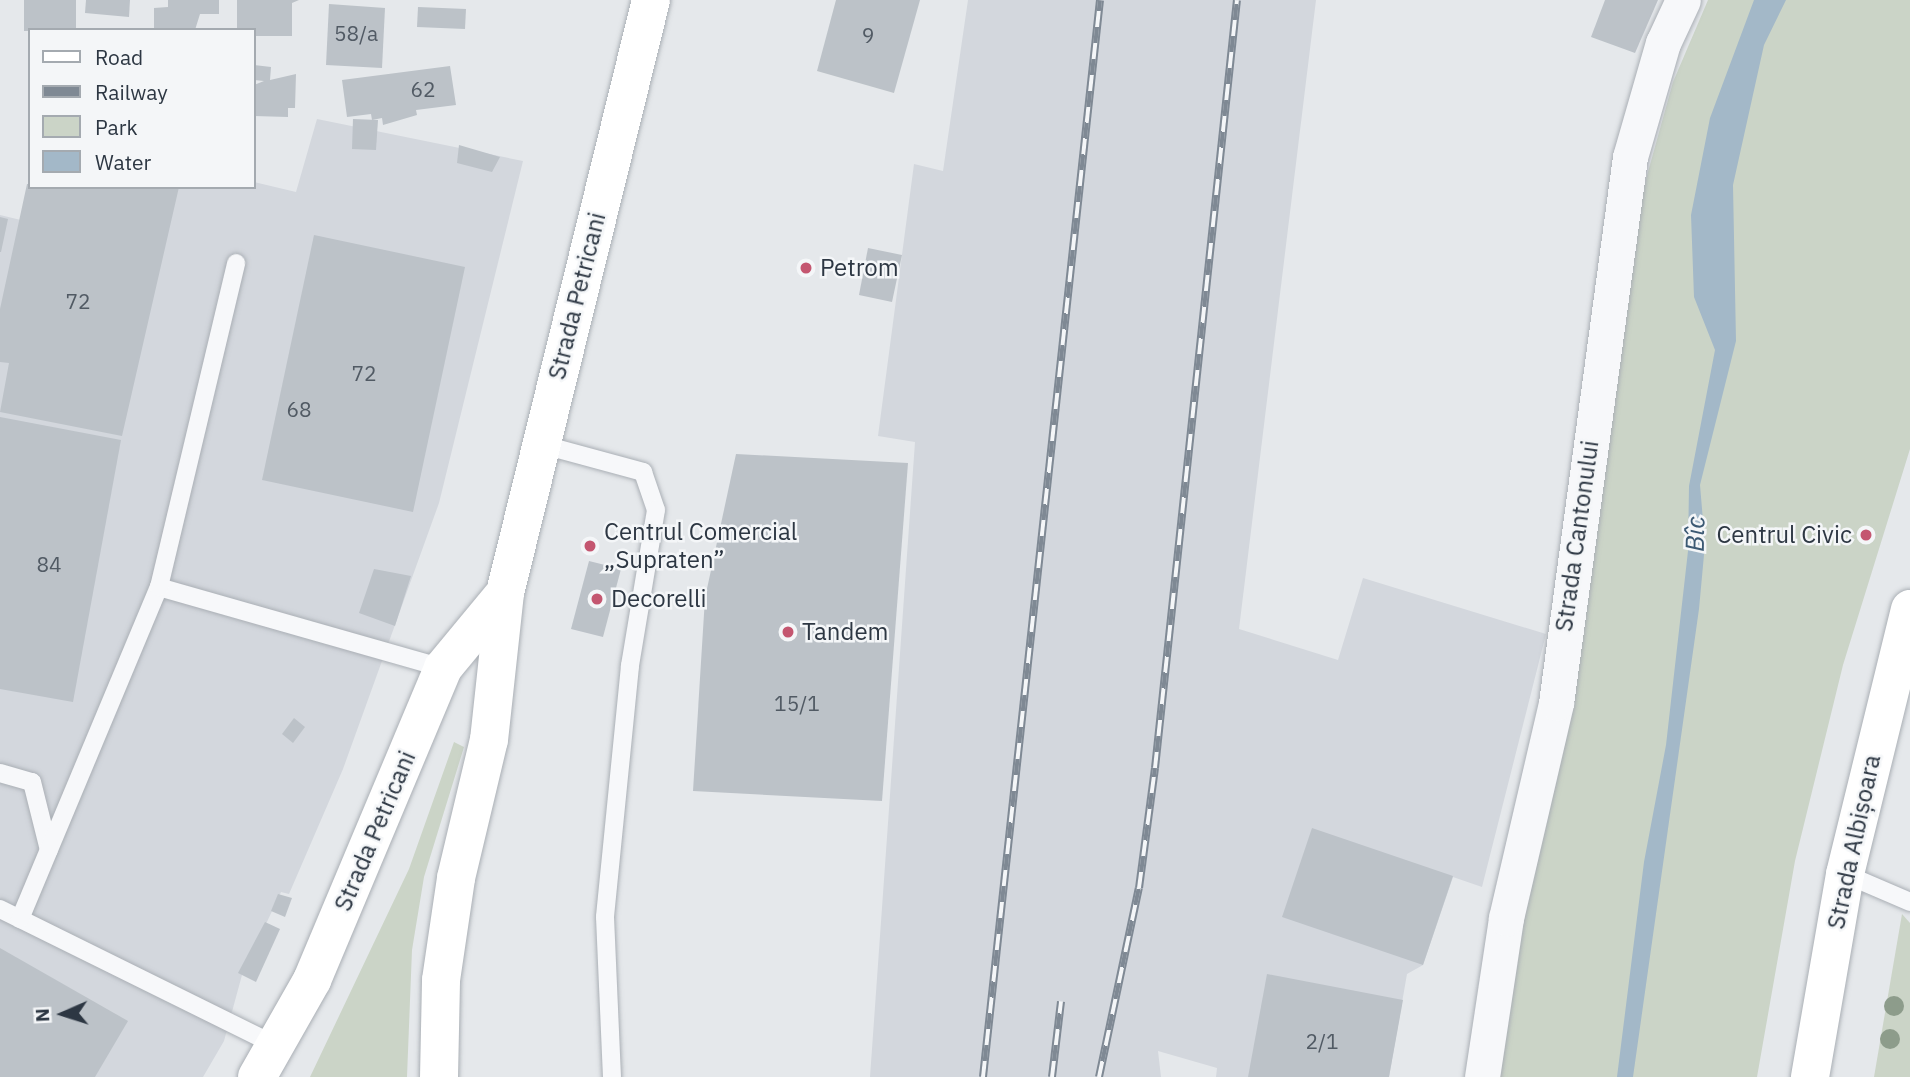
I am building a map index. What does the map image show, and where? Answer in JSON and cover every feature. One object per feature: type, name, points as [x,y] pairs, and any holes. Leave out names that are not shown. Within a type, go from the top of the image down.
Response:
[{"type":"main road","name":"Strada Petricani","points":[[439,1077],[442,980],[456,878],[489,740],[505,593],[651,0]]},
{"type":"main road","name":"Strada Petricani","points":[[266,1061],[312,980],[443,668],[505,593]]},
{"type":"main road","name":"Strada Albișoara","points":[[1810,1077],[1845,874],[1910,609]]},
{"type":"street","name":"Strada Cantonului","points":[[1482,1077],[1506,918],[1556,703],[1630,157],[1663,43],[1684,0]]},
{"type":"lane","points":[[20,919],[159,587],[236,263]]},
{"type":"lane","points":[[540,444],[643,472],[656,510],[630,666],[607,891],[612,1077]]},
{"type":"lane","points":[[159,587],[443,668]]},
{"type":"lane","points":[[0,773],[32,782],[49,850]]},
{"type":"lane","points":[[1845,874],[1910,902]]},
{"type":"lane","points":[[0,909],[266,1061]]},
{"type":"shaded area","points":[[968,0],[1316,0],[1239,629],[1338,660],[1363,578],[1546,634],[1482,887],[1453,877],[1423,965],[1407,974],[1389,1077],[1216,1077],[1217,1068],[1158,1051],[1161,1077],[870,1077],[915,442],[878,436],[914,164],[943,171]]},
{"type":"shaded area","points":[[317,119],[523,161],[439,503],[343,769],[289,894],[281,892],[242,975],[224,1041],[203,1077],[0,1077],[0,215],[25,221],[33,189],[256,189],[256,182],[296,192]]},
{"type":"green space","points":[[1708,0],[1910,0],[1910,449],[1843,665],[1795,861],[1757,1077],[1494,1077],[1631,233],[1673,82]]},
{"type":"green space","points":[[454,742],[464,747],[424,877],[412,950],[407,1077],[310,1077],[409,869]]},
{"type":"green space","points":[[1902,914],[1910,923],[1910,1077],[1874,1077]]},
{"type":"water","name":"Bîc","points":[[1754,0],[1786,0],[1764,45],[1733,185],[1736,341],[1700,485],[1705,544],[1699,609],[1633,1077],[1617,1077],[1644,862],[1666,745],[1688,551],[1689,486],[1715,350],[1694,297],[1691,215],[1710,118]]},
{"type":"building","points":[[24,0],[76,0],[76,28],[28,28],[28,31],[24,31]]},
{"type":"building","points":[[86,0],[130,0],[129,17],[85,13]]},
{"type":"building","points":[[168,0],[219,0],[219,14],[200,14],[196,28],[154,28],[154,8],[168,7]]},
{"type":"building","points":[[237,0],[299,0],[292,3],[292,36],[256,36],[256,28],[237,28]]},
{"type":"building","points":[[836,0],[920,0],[894,93],[817,71]]},
{"type":"building","points":[[1605,0],[1658,0],[1635,53],[1591,37]]},
{"type":"building","points":[[329,4],[385,8],[382,68],[326,65]]},
{"type":"building","points":[[418,7],[466,9],[465,29],[417,27]]},
{"type":"building","points":[[256,65],[271,67],[270,80],[296,74],[295,108],[288,108],[288,117],[256,116],[256,84],[264,81],[256,80]]},
{"type":"building","points":[[450,66],[456,105],[416,110],[417,115],[383,125],[382,118],[372,120],[371,114],[347,117],[342,80]]},
{"type":"building","points":[[353,119],[378,120],[376,150],[352,149]]},
{"type":"building","points":[[459,145],[500,157],[492,172],[457,163]]},
{"type":"building","points":[[27,184],[28,189],[179,189],[122,436],[0,412],[9,363],[0,362],[0,309]]},
{"type":"building","points":[[0,217],[8,219],[1,252],[0,252]]},
{"type":"building","points":[[314,235],[465,267],[413,512],[262,480]]},
{"type":"building","points":[[868,248],[902,255],[892,302],[859,295]]},
{"type":"building","points":[[0,417],[121,440],[73,702],[0,689]]},
{"type":"building","points":[[736,454],[908,463],[882,801],[693,791],[705,598]]},
{"type":"building","points":[[589,561],[621,569],[603,637],[571,629]]},
{"type":"building","points":[[374,569],[411,576],[395,626],[359,613]]},
{"type":"building","points":[[294,718],[305,727],[293,743],[282,734]]},
{"type":"building","points":[[1312,828],[1453,876],[1423,965],[1282,917]]},
{"type":"building","points":[[278,894],[292,898],[285,917],[271,911]]},
{"type":"building","points":[[265,922],[280,929],[256,982],[238,973]]},
{"type":"building","points":[[0,948],[128,1021],[95,1077],[0,1077]]},
{"type":"building","points":[[1267,974],[1403,1000],[1389,1077],[1248,1077]]},
{"type":"railway","points":[[983,1077],[1100,0]]},
{"type":"railway","points":[[1099,1077],[1139,888],[1155,768],[1237,0]]},
{"type":"railway","points":[[1052,1077],[1061,1002]]},
{"type":"place","name":"Petrom","points":[[806,268]]},
{"type":"place","name":"Centrul Civic","points":[[1866,535]]},
{"type":"place","name":"Centrul Comercial „Supraten”","points":[[590,546]]},
{"type":"place","name":"Decorelli","points":[[597,599]]},
{"type":"place","name":"Tandem","points":[[788,632]]}]
